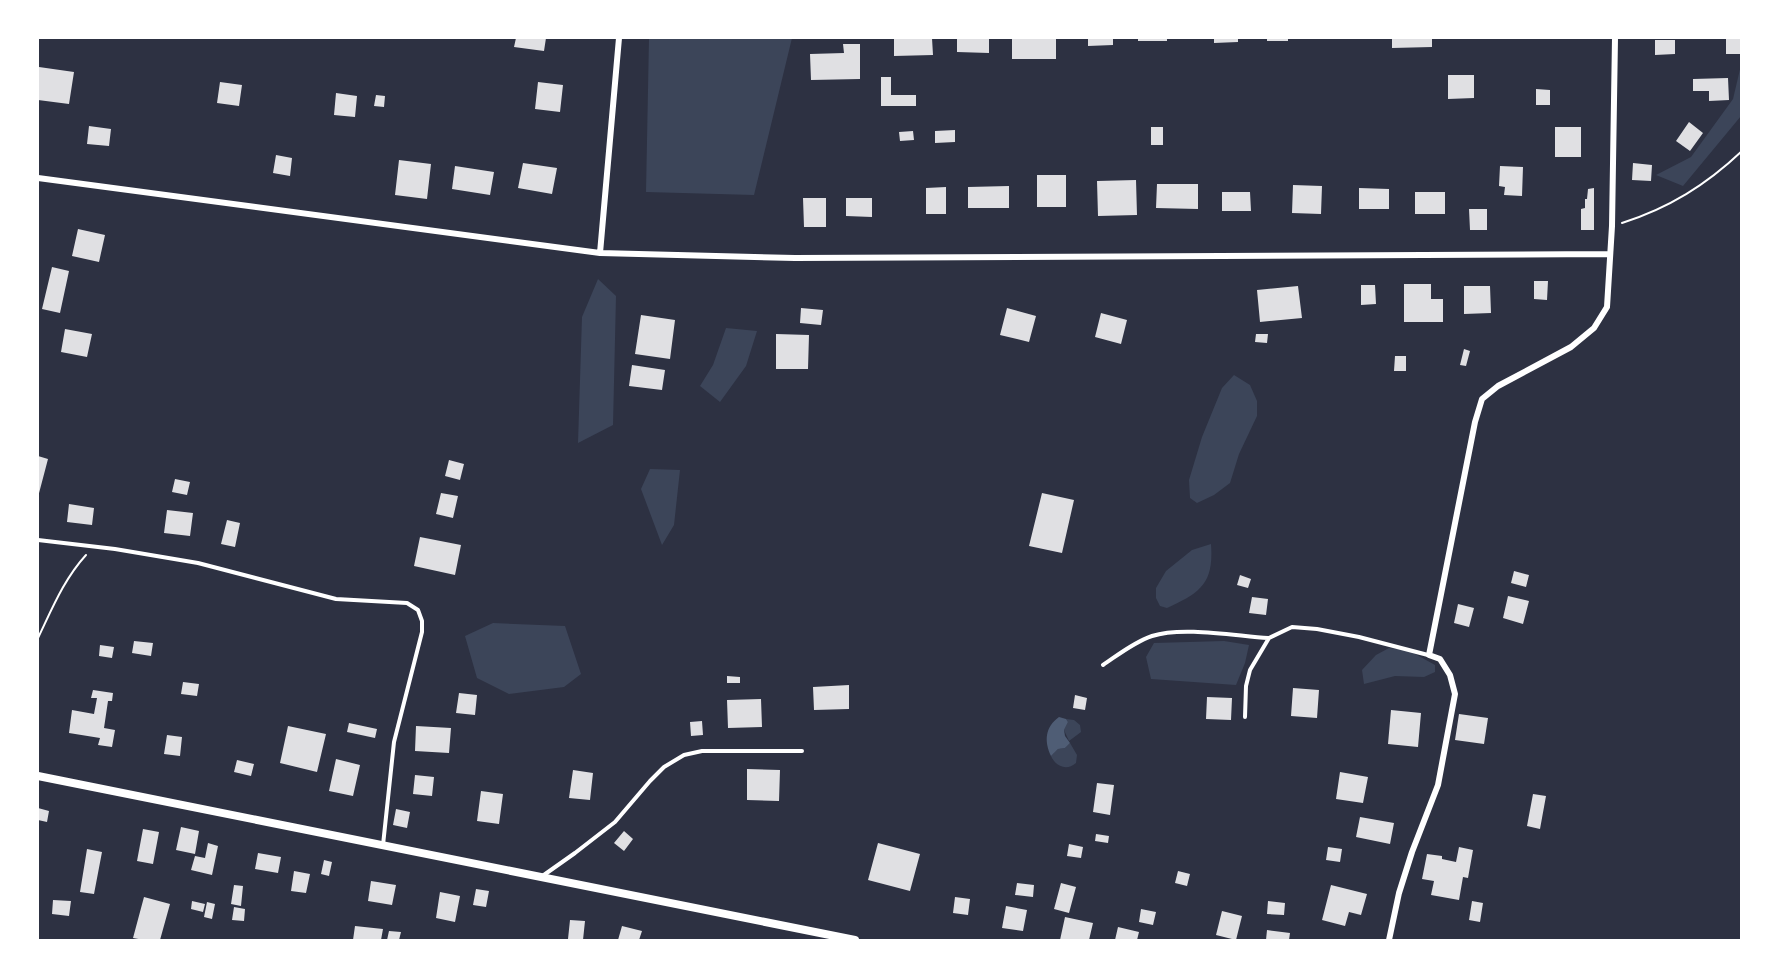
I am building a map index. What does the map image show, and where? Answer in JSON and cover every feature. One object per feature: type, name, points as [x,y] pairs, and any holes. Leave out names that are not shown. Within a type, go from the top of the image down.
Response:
[{"type":"street","points":[[600,253],[619,38]]},
{"type":"street","points":[[1389,940],[1399,893],[1438,785],[1455,694],[1450,675],[1440,660],[1429,655],[1475,422],[1482,399],[1498,386],[1571,347],[1594,328],[1606,307],[1612,226],[1615,38]]},
{"type":"street","points":[[38,178],[600,253],[795,258],[1609,254]]},
{"type":"street","points":[[38,776],[541,877],[828,938],[855,940]]},
{"type":"lane","points":[[38,540],[95,546],[198,563],[336,599],[407,603],[418,610],[422,621],[422,632],[394,742],[383,845]]},
{"type":"lane","points":[[1103,665],[1151,636],[1176,631],[1269,638],[1292,627],[1359,637],[1429,655]]},
{"type":"lane","points":[[1245,717],[1246,686],[1250,670],[1269,638]]},
{"type":"lane","points":[[541,877],[615,822],[664,767],[684,755],[702,751],[802,751]]},
{"type":"path","points":[[1612,226],[1644,216],[1686,196],[1722,170],[1742,151]]},
{"type":"path","points":[[38,638],[63,588],[78,564],[95,546]]},
{"type":"shaded area","points":[[649,38],[792,38],[754,195],[646,192]]},
{"type":"shaded area","points":[[1741,65],[1741,116],[1683,186],[1656,175],[1691,157],[1733,99]]},
{"type":"shaded area","points":[[598,279],[616,296],[613,425],[578,443],[582,317]]},
{"type":"shaded area","points":[[726,328],[757,331],[746,366],[720,402],[700,386],[713,365]]},
{"type":"shaded area","points":[[1234,375],[1250,385],[1257,401],[1257,416],[1239,454],[1230,483],[1214,495],[1197,503],[1190,498],[1189,480],[1202,437],[1222,388]]},
{"type":"shaded area","points":[[650,469],[680,470],[674,525],[662,545],[641,489]]},
{"type":"shaded area","points":[[1211,544],[1210,569],[1202,585],[1196,592],[1178,603],[1167,608],[1160,606],[1156,598],[1156,588],[1166,571],[1192,550]]},
{"type":"shaded area","points":[[493,623],[565,626],[581,674],[564,687],[509,694],[477,678],[465,636]]},
{"type":"shaded area","points":[[1224,641],[1249,645],[1236,685],[1151,679],[1146,657],[1154,643]]},
{"type":"shaded area","points":[[1389,648],[1408,650],[1435,665],[1435,672],[1424,677],[1395,676],[1364,684],[1362,670],[1376,655]]},
{"type":"shaded area","points":[[1059,717],[1068,722],[1064,730],[1070,743],[1065,748],[1058,749],[1051,756],[1047,745],[1048,730]]},
{"type":"shaded area","points":[[1066,719],[1074,720],[1080,725],[1081,732],[1069,741],[1064,730],[1068,722]]},
{"type":"shaded area","points":[[1070,743],[1077,755],[1076,763],[1069,767],[1062,767],[1051,756],[1058,749],[1065,748]]},
{"type":"building","points":[[516,38],[546,38],[544,51],[514,47]]},
{"type":"building","points":[[894,38],[932,38],[933,55],[894,56]]},
{"type":"building","points":[[957,38],[989,38],[989,53],[957,52]]},
{"type":"building","points":[[1012,38],[1056,38],[1056,59],[1012,59]]},
{"type":"building","points":[[1088,38],[1113,38],[1113,45],[1088,46]]},
{"type":"building","points":[[1138,38],[1167,38],[1167,41],[1138,41]]},
{"type":"building","points":[[1214,38],[1238,38],[1238,42],[1214,43]]},
{"type":"building","points":[[1267,38],[1288,38],[1288,41],[1267,41]]},
{"type":"building","points":[[1392,38],[1432,38],[1432,47],[1392,48]]},
{"type":"building","points":[[1726,38],[1742,38],[1741,54],[1726,54]]},
{"type":"building","points":[[1655,40],[1675,40],[1675,54],[1655,55]]},
{"type":"building","points":[[843,44],[860,44],[860,79],[811,80],[810,54],[844,53]]},
{"type":"building","points":[[39,67],[74,72],[69,104],[38,100]]},
{"type":"building","points":[[1448,75],[1474,75],[1474,98],[1448,99]]},
{"type":"building","points":[[881,77],[891,77],[891,95],[916,95],[916,106],[881,106]]},
{"type":"building","points":[[1728,78],[1729,100],[1709,101],[1709,91],[1693,91],[1693,79]]},
{"type":"building","points":[[220,82],[242,85],[239,106],[217,103]]},
{"type":"building","points":[[538,82],[563,85],[560,112],[535,109]]},
{"type":"building","points":[[1536,89],[1550,90],[1550,105],[1536,105]]},
{"type":"building","points":[[336,93],[357,96],[355,117],[334,115]]},
{"type":"building","points":[[376,95],[385,96],[384,107],[374,106]]},
{"type":"building","points":[[1689,122],[1703,133],[1690,151],[1676,141]]},
{"type":"building","points":[[89,126],[111,129],[109,146],[87,144]]},
{"type":"building","points":[[1151,127],[1163,127],[1163,145],[1151,145]]},
{"type":"building","points":[[1555,127],[1581,127],[1581,157],[1555,157]]},
{"type":"building","points":[[955,130],[955,142],[935,143],[935,131]]},
{"type":"building","points":[[913,131],[914,140],[900,141],[899,132]]},
{"type":"building","points":[[276,155],[292,158],[290,176],[273,173]]},
{"type":"building","points":[[399,160],[431,164],[427,199],[395,195]]},
{"type":"building","points":[[523,163],[557,168],[552,194],[518,188]]},
{"type":"building","points":[[1633,163],[1652,165],[1651,181],[1632,180]]},
{"type":"building","points":[[455,166],[494,172],[490,195],[452,189]]},
{"type":"building","points":[[1500,166],[1523,167],[1522,196],[1504,195],[1505,187],[1499,186]]},
{"type":"building","points":[[1037,175],[1066,175],[1066,207],[1037,207]]},
{"type":"building","points":[[1136,180],[1137,215],[1098,216],[1097,181]]},
{"type":"building","points":[[1157,184],[1198,184],[1198,209],[1156,208]]},
{"type":"building","points":[[1293,185],[1322,186],[1321,214],[1292,213]]},
{"type":"building","points":[[1009,186],[1009,208],[968,208],[968,187]]},
{"type":"building","points":[[946,187],[946,214],[926,214],[926,188]]},
{"type":"building","points":[[1359,188],[1389,189],[1389,209],[1359,209]]},
{"type":"building","points":[[1594,188],[1594,230],[1581,230],[1581,209],[1585,208],[1588,189]]},
{"type":"building","points":[[1222,192],[1250,192],[1251,211],[1222,211]]},
{"type":"building","points":[[1415,192],[1445,192],[1445,214],[1415,214]]},
{"type":"building","points":[[803,198],[826,198],[826,227],[804,227]]},
{"type":"building","points":[[846,198],[872,198],[872,217],[846,216]]},
{"type":"building","points":[[1469,209],[1487,209],[1487,230],[1470,230]]},
{"type":"building","points":[[78,229],[105,235],[99,262],[72,256]]},
{"type":"building","points":[[52,267],[69,271],[60,313],[42,309]]},
{"type":"building","points":[[1534,281],[1548,281],[1547,300],[1534,299]]},
{"type":"building","points":[[1404,284],[1431,284],[1431,299],[1443,299],[1443,322],[1404,322]]},
{"type":"building","points":[[1361,285],[1375,285],[1376,304],[1361,305]]},
{"type":"building","points":[[1298,286],[1302,318],[1260,322],[1257,290]]},
{"type":"building","points":[[1464,286],[1490,286],[1491,313],[1464,314]]},
{"type":"building","points":[[801,308],[823,310],[821,325],[800,323]]},
{"type":"building","points":[[1007,308],[1036,316],[1029,342],[1000,335]]},
{"type":"building","points":[[1101,313],[1127,320],[1121,344],[1095,337]]},
{"type":"building","points":[[641,315],[675,320],[670,359],[635,354]]},
{"type":"building","points":[[65,329],[92,334],[87,357],[61,352]]},
{"type":"building","points":[[776,334],[809,335],[808,369],[776,369]]},
{"type":"building","points":[[1256,334],[1268,334],[1267,343],[1255,342]]},
{"type":"building","points":[[1464,349],[1470,351],[1466,366],[1460,365]]},
{"type":"building","points":[[1395,356],[1406,356],[1406,371],[1394,371]]},
{"type":"building","points":[[632,365],[665,370],[662,390],[629,386]]},
{"type":"building","points":[[38,456],[48,459],[38,497]]},
{"type":"building","points":[[449,460],[464,464],[460,480],[445,476]]},
{"type":"building","points":[[175,479],[190,482],[187,495],[172,492]]},
{"type":"building","points":[[441,493],[458,496],[453,518],[436,514]]},
{"type":"building","points":[[1042,493],[1074,500],[1062,553],[1029,546]]},
{"type":"building","points":[[69,504],[94,508],[92,525],[67,522]]},
{"type":"building","points":[[167,510],[193,513],[190,536],[164,533]]},
{"type":"building","points":[[227,520],[240,523],[235,547],[221,544]]},
{"type":"building","points":[[420,537],[461,545],[455,575],[414,566]]},
{"type":"building","points":[[1514,571],[1529,575],[1526,587],[1511,583]]},
{"type":"building","points":[[1240,575],[1251,579],[1248,588],[1237,585]]},
{"type":"building","points":[[1508,596],[1529,601],[1523,624],[1503,618]]},
{"type":"building","points":[[1252,597],[1268,599],[1266,615],[1249,613]]},
{"type":"building","points":[[1458,604],[1474,608],[1469,627],[1454,623]]},
{"type":"building","points":[[134,641],[153,643],[151,656],[132,653]]},
{"type":"building","points":[[100,645],[114,647],[112,658],[99,656]]},
{"type":"building","points":[[727,676],[740,677],[740,683],[727,683]]},
{"type":"building","points":[[183,682],[199,684],[197,696],[181,694]]},
{"type":"building","points":[[849,685],[849,709],[814,710],[813,687]]},
{"type":"building","points":[[1293,688],[1319,690],[1317,718],[1291,716]]},
{"type":"building","points":[[93,690],[113,693],[112,701],[108,701],[104,728],[115,730],[112,747],[98,745],[100,738],[69,733],[72,710],[94,714],[97,698],[91,698]]},
{"type":"building","points":[[459,693],[477,695],[475,715],[456,713]]},
{"type":"building","points":[[1075,695],[1087,698],[1085,710],[1073,708]]},
{"type":"building","points":[[1207,697],[1232,698],[1231,720],[1206,719]]},
{"type":"building","points":[[761,699],[762,727],[728,728],[727,700]]},
{"type":"building","points":[[1391,710],[1421,713],[1418,747],[1388,744]]},
{"type":"building","points":[[1459,714],[1488,718],[1484,744],[1455,740]]},
{"type":"building","points":[[702,721],[703,735],[691,736],[690,722]]},
{"type":"building","points":[[349,723],[377,729],[375,738],[347,732]]},
{"type":"building","points":[[288,726],[326,734],[317,772],[280,763]]},
{"type":"building","points":[[416,726],[451,728],[449,753],[415,751]]},
{"type":"building","points":[[167,735],[182,737],[180,756],[164,754]]},
{"type":"building","points":[[336,759],[360,765],[353,796],[329,791]]},
{"type":"building","points":[[237,760],[254,764],[251,776],[234,772]]},
{"type":"building","points":[[747,769],[780,770],[779,801],[747,800]]},
{"type":"building","points":[[573,770],[593,773],[590,800],[569,798]]},
{"type":"building","points":[[1340,772],[1368,777],[1363,803],[1336,799]]},
{"type":"building","points":[[415,775],[434,777],[432,796],[413,794]]},
{"type":"building","points":[[1097,783],[1114,785],[1110,815],[1093,812]]},
{"type":"building","points":[[481,791],[503,794],[499,824],[477,821]]},
{"type":"building","points":[[1533,794],[1546,796],[1540,829],[1527,826]]},
{"type":"building","points":[[38,808],[49,811],[47,822],[38,820]]},
{"type":"building","points":[[396,809],[410,812],[407,828],[393,825]]},
{"type":"building","points":[[1360,817],[1394,823],[1390,844],[1356,837]]},
{"type":"building","points":[[181,827],[199,831],[195,854],[176,850]]},
{"type":"building","points":[[143,829],[159,832],[153,864],[137,861]]},
{"type":"building","points":[[624,831],[633,839],[624,851],[614,843]]},
{"type":"building","points":[[1096,834],[1109,836],[1108,843],[1095,841]]},
{"type":"building","points":[[208,843],[218,846],[212,875],[191,870],[195,856],[205,858]]},
{"type":"building","points":[[878,843],[920,854],[910,891],[868,880]]},
{"type":"building","points":[[1069,844],[1083,847],[1081,858],[1067,856]]},
{"type":"building","points":[[1328,847],[1342,849],[1340,862],[1326,860]]},
{"type":"building","points":[[1459,847],[1473,850],[1468,878],[1463,877],[1459,900],[1431,895],[1434,881],[1422,879],[1427,854],[1442,856],[1442,859],[1456,862]]},
{"type":"building","points":[[87,849],[102,852],[94,894],[80,892]]},
{"type":"building","points":[[258,853],[281,857],[278,873],[255,869]]},
{"type":"building","points":[[324,860],[332,862],[329,876],[321,874]]},
{"type":"building","points":[[294,871],[310,874],[306,893],[291,891]]},
{"type":"building","points":[[1178,871],[1190,874],[1187,886],[1175,883]]},
{"type":"building","points":[[371,881],[396,885],[392,905],[368,901]]},
{"type":"building","points":[[1017,883],[1034,885],[1033,897],[1015,895]]},
{"type":"building","points":[[1061,883],[1076,887],[1069,913],[1054,909]]},
{"type":"building","points":[[234,885],[243,886],[241,906],[231,904]]},
{"type":"building","points":[[1331,885],[1367,894],[1361,915],[1349,912],[1345,926],[1322,920]]},
{"type":"building","points":[[476,889],[489,891],[486,907],[473,905]]},
{"type":"building","points":[[440,892],[460,896],[455,922],[436,918]]},
{"type":"building","points":[[144,897],[170,904],[160,940],[133,938]]},
{"type":"building","points":[[955,897],[970,899],[968,915],[953,913]]},
{"type":"building","points":[[53,900],[71,901],[69,916],[52,914]]},
{"type":"building","points":[[192,901],[205,904],[203,912],[191,909]]},
{"type":"building","points":[[1268,901],[1285,903],[1284,915],[1267,914]]},
{"type":"building","points":[[1472,901],[1483,903],[1480,922],[1469,920]]},
{"type":"building","points":[[207,902],[215,904],[212,919],[204,917]]},
{"type":"building","points":[[1006,906],[1027,910],[1023,931],[1002,928]]},
{"type":"building","points":[[234,907],[245,909],[244,921],[232,920]]},
{"type":"building","points":[[1141,909],[1156,912],[1153,925],[1139,922]]},
{"type":"building","points":[[1222,911],[1242,916],[1236,940],[1216,935]]},
{"type":"building","points":[[1065,917],[1093,923],[1089,940],[1060,940]]},
{"type":"building","points":[[570,920],[585,921],[583,940],[568,939]]},
{"type":"building","points":[[355,926],[383,929],[381,940],[353,940]]},
{"type":"building","points":[[622,926],[642,931],[639,940],[618,940]]},
{"type":"building","points":[[1118,927],[1139,932],[1137,940],[1115,940]]},
{"type":"building","points":[[1267,930],[1290,933],[1289,940],[1266,940]]},
{"type":"building","points":[[389,931],[401,932],[399,940],[387,940]]}]
